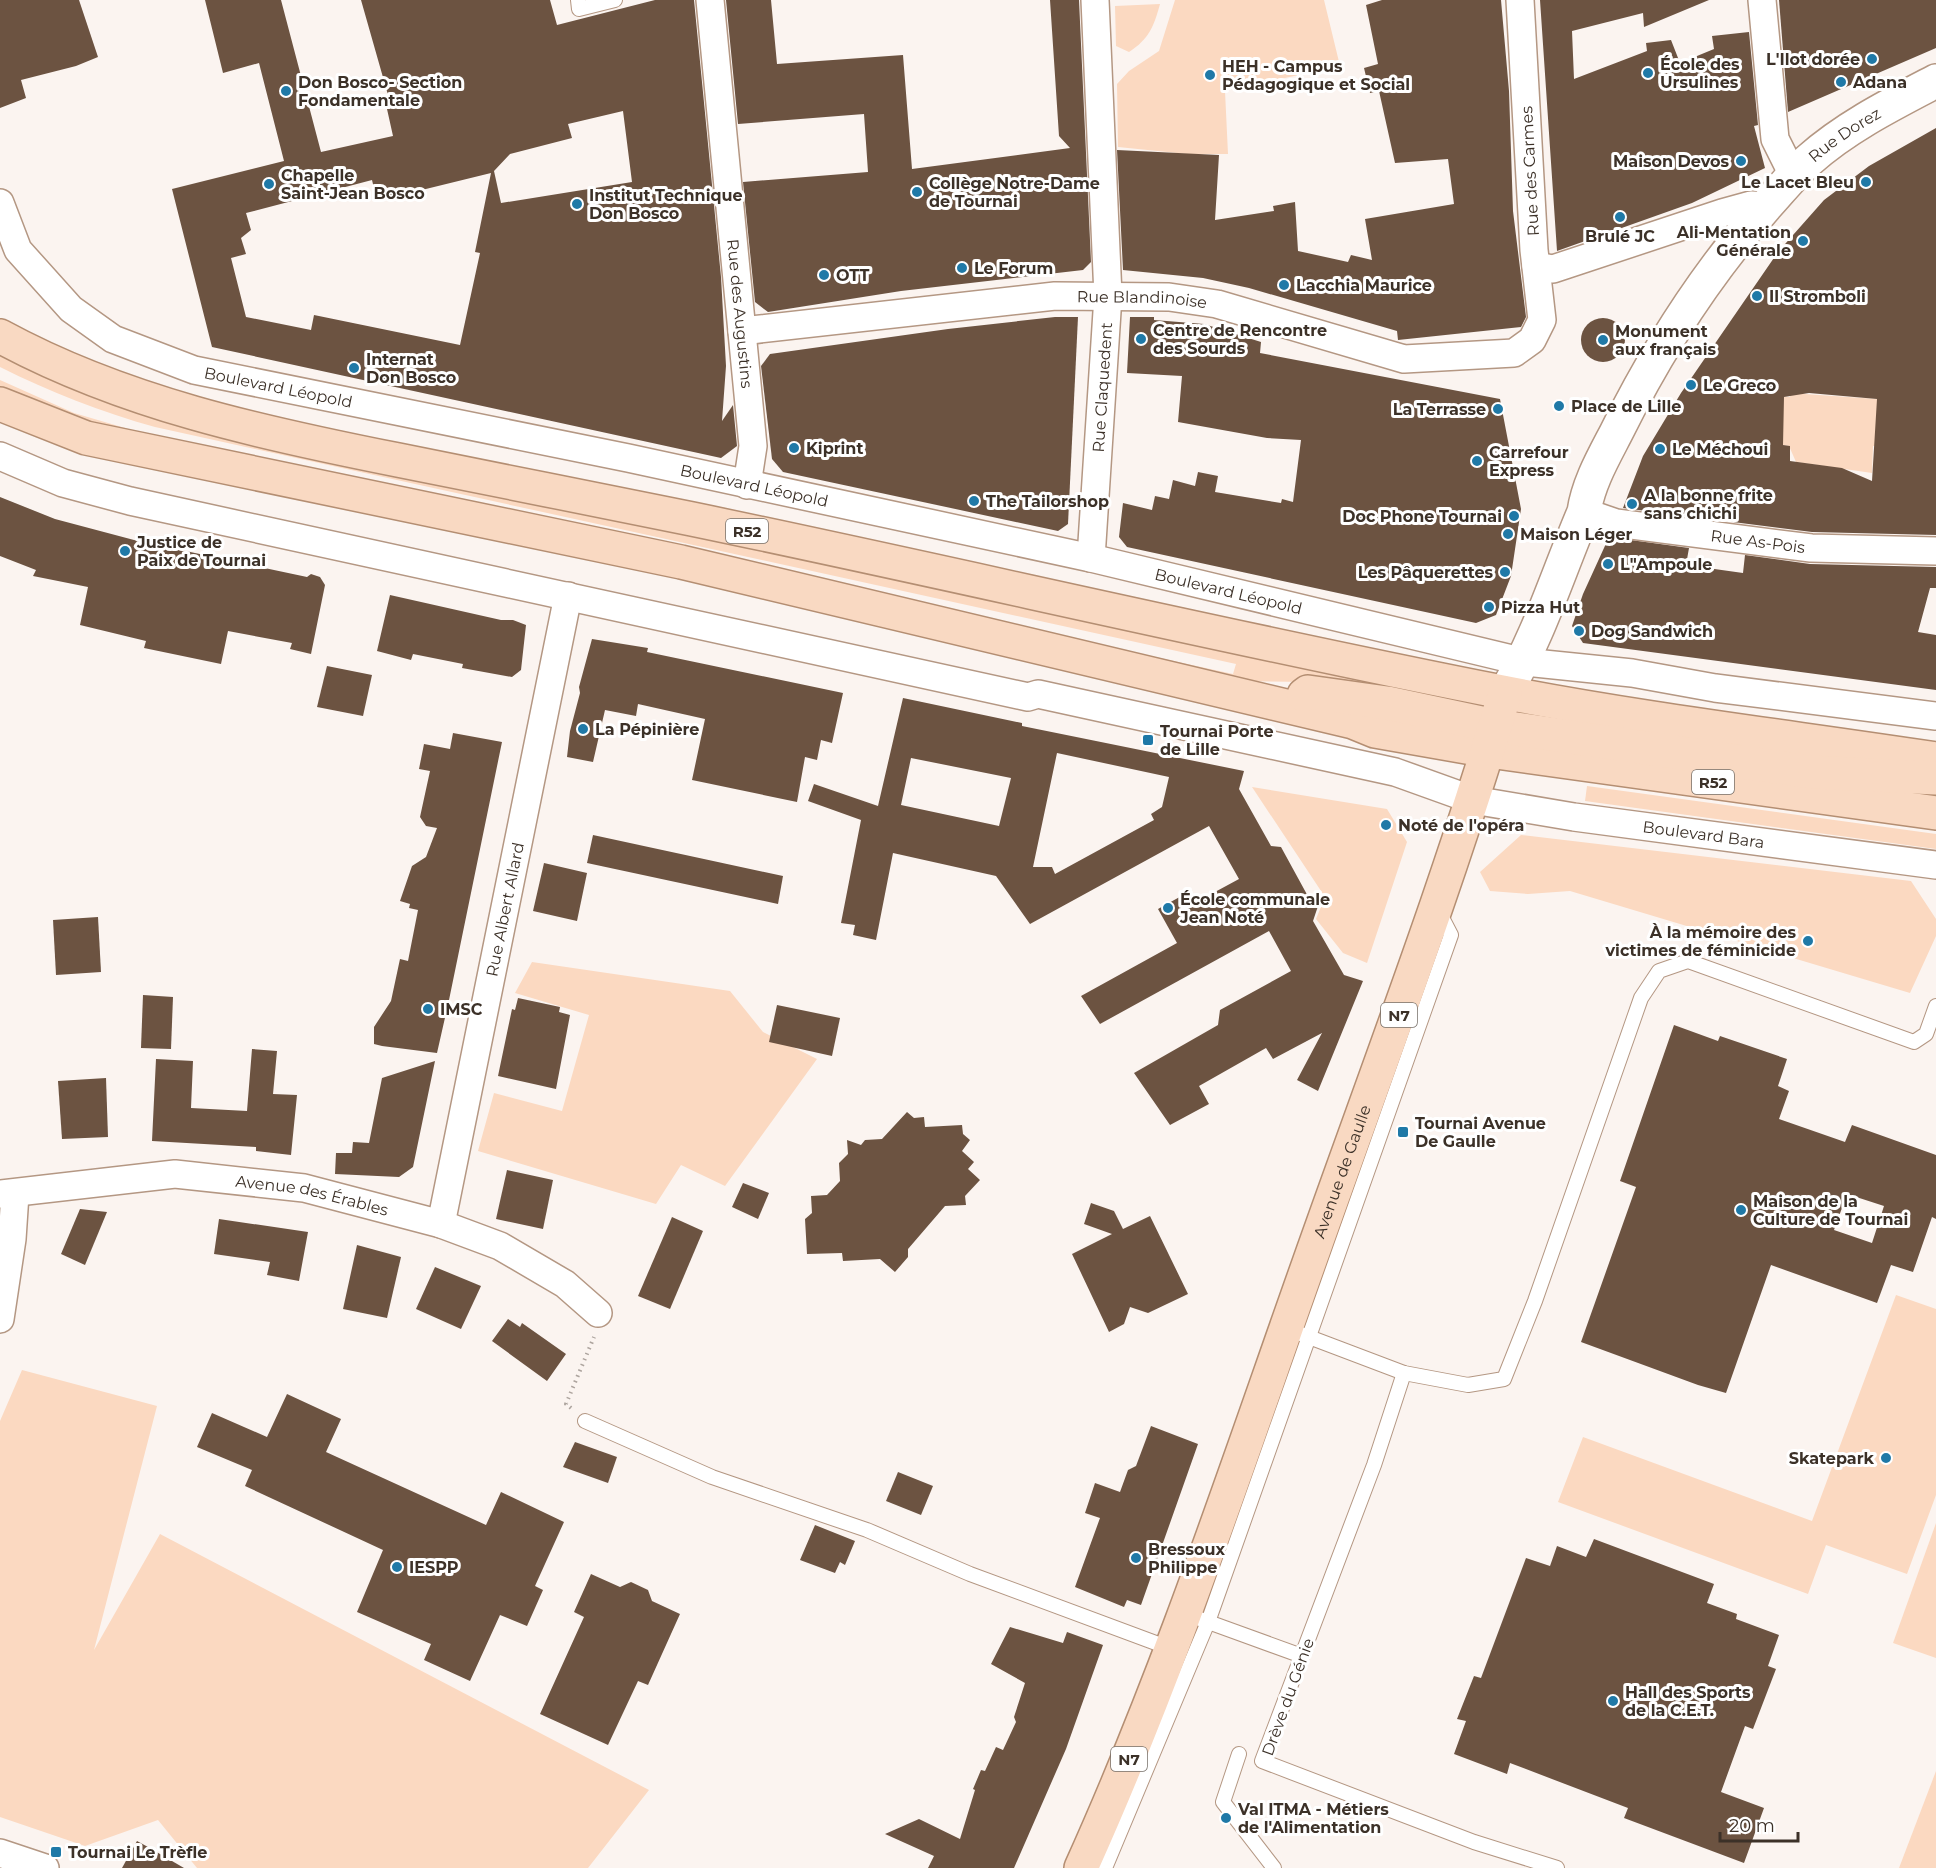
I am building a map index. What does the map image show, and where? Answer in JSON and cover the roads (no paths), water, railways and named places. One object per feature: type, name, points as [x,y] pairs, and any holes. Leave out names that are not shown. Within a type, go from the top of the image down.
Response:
[{"type":"main road","name":"R52","points":[[0,336],[76,374],[210,418],[306,442],[696,520],[1505,693],[1610,712],[1936,759]]},
{"type":"main road","name":"R52","points":[[0,404],[97,441],[681,562],[1353,722],[1375,731],[1492,739],[1811,772],[1936,778]]},
{"type":"main road","name":"Avenue de Gaulle","points":[[1172,1649],[1197,1618],[1297,1333],[1473,800],[1505,693]]},
{"type":"main road","name":"R52","points":[[1492,739],[1936,813]]},
{"type":"main road","name":"N7","points":[[1081,1868],[1119,1783],[1172,1649]]},
{"type":"street","name":"Rue des Augustins","points":[[710,0],[753,446],[747,485]]},
{"type":"street","name":"Rue Claquedent","points":[[1091,558],[1108,296],[1095,0]]},
{"type":"street","name":"Rue des Carmes","points":[[1520,0],[1536,266],[1542,320],[1532,340]]},
{"type":"street","points":[[1762,0],[1775,139],[1793,174]]},
{"type":"street","name":"Rue Dorez","points":[[1766,206],[1793,174],[1845,134],[1936,81]]},
{"type":"street","name":"Boulevard Léopold","points":[[0,203],[9,258],[112,339],[194,370],[1091,558],[1524,662]]},
{"type":"street","points":[[1536,266],[1553,269],[1722,213],[1751,205],[1766,206]]},
{"type":"street","points":[[1505,693],[1524,662],[1584,512],[1586,497],[1601,461],[1641,385],[1716,268],[1766,206]]},
{"type":"street","name":"Rue Blandinoise","points":[[742,331],[1055,296],[1108,296],[1169,297],[1216,304],[1404,359],[1514,353],[1532,340]]},
{"type":"street","points":[[0,456],[63,483],[113,497],[1028,697],[1038,694],[1395,772],[1473,800]]},
{"type":"street","name":"Rue As-Pois","points":[[1584,512],[1616,523],[1811,548],[1936,550]]},
{"type":"street","name":"Rue Albert Allard","points":[[441,1224],[568,596]]},
{"type":"street","points":[[1524,662],[1632,673],[1715,688],[1936,716]]},
{"type":"street","name":"Boulevard Bara","points":[[1473,800],[1574,817],[1936,865]]},
{"type":"street","name":"Avenue des Érables","points":[[7,1194],[175,1174],[304,1188],[441,1224],[500,1246],[565,1284],[598,1313]]},
{"type":"street","points":[[0,1319],[12,1239],[7,1194]]},
{"type":"street","points":[[0,1853],[45,1868]]},
{"type":"lane","points":[[578,0],[579,9],[615,0]]},
{"type":"lane","points":[[1297,1333],[1404,1373],[1468,1384],[1504,1379],[1535,1301],[1641,998],[1659,971],[1688,961],[1914,1042],[1926,1035],[1936,1006]]},
{"type":"lane","name":"Drève du Génie","points":[[1404,1373],[1374,1465],[1262,1761],[1474,1842],[1551,1867]]},
{"type":"lane","points":[[585,1421],[712,1477],[867,1530],[970,1574],[1172,1649]]},
{"type":"lane","points":[[1105,1868],[1197,1618],[1302,1656]]},
{"type":"lane","points":[[1239,1754],[1222,1802],[1274,1868]]},
{"type":"place","name":"L'Ilot dorée","points":[[1872,59]]},
{"type":"place","name":"École des Ursulines","points":[[1648,73]]},
{"type":"place","name":"HEH - Campus Pédagogique et Social","points":[[1210,75]]},
{"type":"place","name":"Adana","points":[[1841,82]]},
{"type":"place","name":"Don Bosco- Section Fondamentale","points":[[286,91]]},
{"type":"place","name":"Maison Devos","points":[[1741,161]]},
{"type":"place","name":"Le Lacet Bleu","points":[[1866,182]]},
{"type":"place","name":"Chapelle Saint-Jean Bosco","points":[[269,184]]},
{"type":"place","name":"Collège Notre-Dame de Tournai","points":[[917,192]]},
{"type":"place","name":"Institut Technique Don Bosco","points":[[577,204]]},
{"type":"place","name":"Brulé JC","points":[[1620,217]]},
{"type":"place","name":"Ali-Mentation Générale","points":[[1803,241]]},
{"type":"place","name":"Le Forum","points":[[962,268]]},
{"type":"place","name":"OTT","points":[[824,275]]},
{"type":"place","name":"Lacchia Maurice","points":[[1284,285]]},
{"type":"place","name":"Il Stromboli","points":[[1757,296]]},
{"type":"place","name":"Centre de Rencontre des Sourds","points":[[1141,339]]},
{"type":"place","name":"Monument aux français","points":[[1603,340]]},
{"type":"place","name":"Internat Don Bosco","points":[[354,368]]},
{"type":"place","name":"Le Greco","points":[[1691,385]]},
{"type":"place","name":"Place de Lille","points":[[1559,406]]},
{"type":"place","name":"La Terrasse","points":[[1498,409]]},
{"type":"place","name":"Kiprint","points":[[794,448]]},
{"type":"place","name":"Le Méchoui","points":[[1660,449]]},
{"type":"place","name":"Carrefour Express","points":[[1477,461]]},
{"type":"place","name":"The Tailorshop","points":[[974,501]]},
{"type":"place","name":"A la bonne frite sans chichi","points":[[1632,504]]},
{"type":"place","name":"Doc Phone Tournai","points":[[1514,516]]},
{"type":"place","name":"Maison Léger","points":[[1508,534]]},
{"type":"place","name":"Justice de Paix de Tournai","points":[[125,551]]},
{"type":"place","name":"L\"Ampoule","points":[[1608,564]]},
{"type":"place","name":"Les Pâquerettes","points":[[1505,572]]},
{"type":"place","name":"Pizza Hut","points":[[1489,607]]},
{"type":"place","name":"Dog Sandwich","points":[[1579,631]]},
{"type":"place","name":"La Pépinière","points":[[583,729]]},
{"type":"place","name":"Tournai Porte de Lille","points":[[1148,740]]},
{"type":"place","name":"Noté de l'opéra","points":[[1386,825]]},
{"type":"place","name":"École communale Jean Noté","points":[[1168,908]]},
{"type":"place","name":"À la mémoire des victimes de féminicide","points":[[1808,941]]},
{"type":"place","name":"IMSC","points":[[428,1009]]},
{"type":"place","name":"Tournai Avenue De Gaulle","points":[[1403,1132]]},
{"type":"place","name":"Maison de la Culture de Tournai","points":[[1741,1210]]},
{"type":"place","name":"Skatepark","points":[[1886,1458]]},
{"type":"place","name":"Bressoux Philippe","points":[[1136,1558]]},
{"type":"place","name":"IESPP","points":[[397,1567]]},
{"type":"place","name":"Hall des Sports de la C.E.T.","points":[[1613,1701]]},
{"type":"place","name":"Val ITMA - Métiers de l'Alimentation","points":[[1226,1818]]},
{"type":"place","name":"Tournai Le Trèfle","points":[[56,1852]]}]
